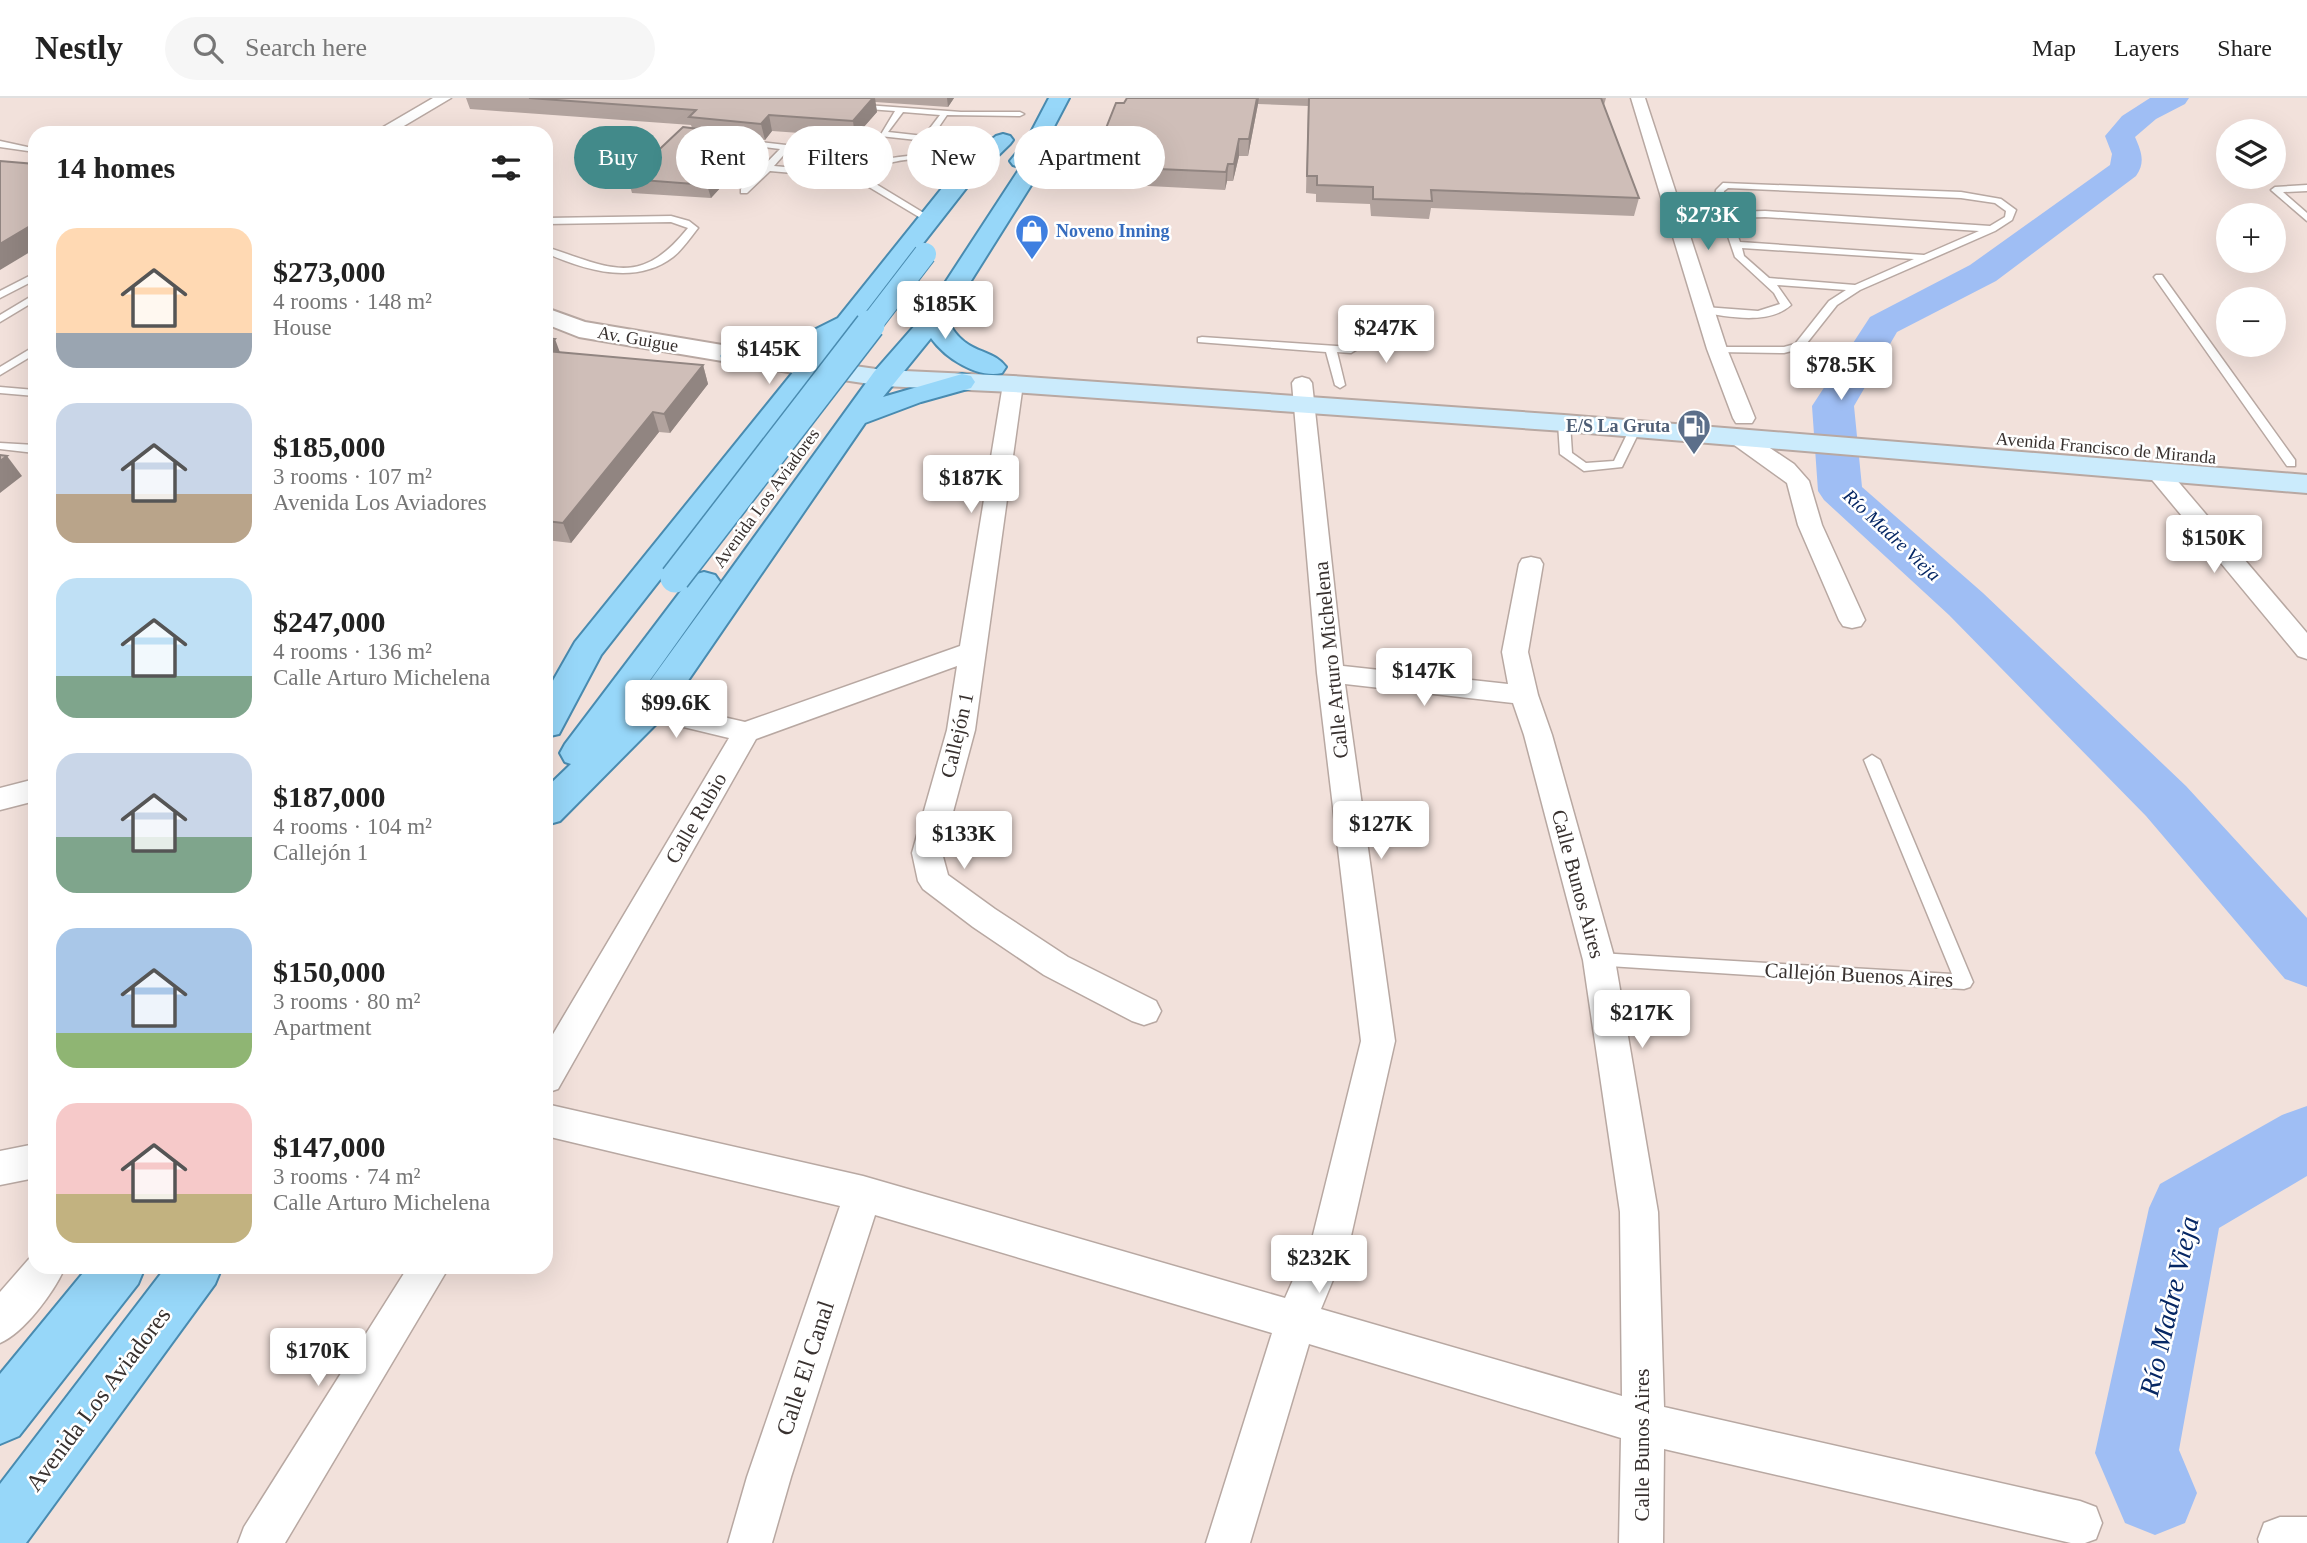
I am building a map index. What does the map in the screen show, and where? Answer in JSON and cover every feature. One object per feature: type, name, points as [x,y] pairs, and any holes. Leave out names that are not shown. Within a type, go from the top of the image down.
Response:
[{"type":"main road","points":[[1044,126],[1059,98]]},
{"type":"main road","name":"Avenida Los Aviadores","points":[[553,735],[690,580],[935,255],[1025,106]]},
{"type":"main road","points":[[1000,143],[1003,140]]},
{"type":"main road","points":[[969,225],[1014,169]]},
{"type":"main road","points":[[553,712],[587,650],[954,189]]},
{"type":"main road","points":[[553,804],[650,708],[889,371],[934,319],[1017,189]]},
{"type":"main road","points":[[733,356],[778,351],[816,340],[833,332],[856,313]]},
{"type":"main road","points":[[934,319],[940,336],[962,355],[1003,375]]},
{"type":"main road","points":[[733,356],[761,372],[772,385],[770,422]]},
{"type":"main road","points":[[817,363],[962,382]]},
{"type":"main road","points":[[889,371],[1304,393],[1564,423],[1635,428],[1741,428]]},
{"type":"main road","points":[[856,417],[911,396],[962,382],[1003,375]]},
{"type":"main road","points":[[1304,393],[1340,385],[1741,428],[1908,442]]},
{"type":"main road","name":"Avenida Francisco de Miranda","points":[[1908,442],[2302,471]]},
{"type":"main road","name":"Avenida Francisco de Miranda","points":[[1908,442],[2156,470],[2302,471]]},
{"type":"main road","name":"Avenida Los Aviadores","points":[[553,787],[616,701],[690,580]]},
{"type":"main road","points":[[0,1417],[114,1274]]},
{"type":"main road","name":"Avenida Los Aviadores","points":[[0,1531],[192,1274]]},
{"type":"street","points":[[394,126],[444,98]]},
{"type":"street","points":[[1638,98],[1741,428],[1798,481],[1810,525],[1852,620]]},
{"type":"street","points":[[0,162],[28,157]]},
{"type":"street","name":"Av. Guigue","points":[[553,318],[579,329],[733,356],[817,363]]},
{"type":"street","name":"Callejón 1","points":[[1003,375],[974,651],[961,730],[927,853],[934,881],[984,918],[1056,966],[1144,1011]]},
{"type":"street","name":"Calle Arturo Michelena","points":[[1228,1543],[1296,1320],[1332,1236],[1378,1041],[1330,673],[1304,393]]},
{"type":"street","points":[[2156,470],[2307,650]]},
{"type":"street","name":"Calle Bunos Aires","points":[[1531,564],[1515,652],[1524,695],[1599,960],[1639,1212],[1643,1423],[1641,1543]]},
{"type":"street","points":[[616,701],[746,732],[974,651]]},
{"type":"street","points":[[1330,673],[1524,695]]},
{"type":"street","name":"Calle Rubio","points":[[553,1066],[746,732]]},
{"type":"street","points":[[0,799],[28,792]]},
{"type":"street","points":[[553,1122],[863,1194],[1643,1423],[2080,1523]]},
{"type":"street","points":[[0,1168],[28,1162]]},
{"type":"street","name":"Calle El Canal","points":[[750,1543],[769,1477],[863,1194]]},
{"type":"street","points":[[0,1323],[40,1274]]},
{"type":"street","points":[[260,1543],[426,1274]]},
{"type":"lane","points":[[845,105],[945,113],[1025,106]]},
{"type":"lane","points":[[900,110],[883,134],[907,137]]},
{"type":"lane","points":[[936,126],[945,113]]},
{"type":"lane","points":[[0,144],[28,155]]},
{"type":"lane","points":[[769,145],[785,149],[769,167]]},
{"type":"lane","points":[[1705,310],[1757,314],[1778,311],[1786,305],[1778,291],[1740,257],[1719,198],[1720,190],[1726,185],[1905,192],[1981,198],[2007,205],[2011,210],[2009,218],[1992,229],[1856,288],[1833,303],[1799,346],[1784,350],[1717,349]]},
{"type":"lane","points":[[2307,188],[2275,190],[2307,218]]},
{"type":"lane","points":[[878,189],[929,220]]},
{"type":"lane","points":[[1725,215],[1765,214],[1992,229]]},
{"type":"lane","points":[[553,221],[671,219],[693,228],[669,256],[646,268],[614,270],[576,263],[553,253]]},
{"type":"lane","points":[[1736,245],[1924,258]]},
{"type":"lane","points":[[2159,277],[2302,471]]},
{"type":"lane","points":[[0,295],[28,280]]},
{"type":"lane","points":[[1768,281],[1856,288]]},
{"type":"lane","points":[[0,318],[28,301]]},
{"type":"lane","points":[[1202,340],[1351,351]]},
{"type":"lane","points":[[1331,349],[1340,385]]},
{"type":"lane","points":[[0,372],[28,354]]},
{"type":"lane","points":[[0,390],[28,392]]},
{"type":"lane","points":[[1564,423],[1566,454],[1584,467],[1618,464],[1635,428]]},
{"type":"lane","points":[[0,446],[28,448]]},
{"type":"lane","name":"Callejón Buenos Aires","points":[[1599,960],[1964,982],[1872,760]]},
{"type":"building","points":[[529,98],[873,98],[853,121],[769,115],[761,124],[689,117],[696,110]]},
{"type":"building","points":[[1127,98],[1257,98],[1249,139],[1239,139],[1234,164],[1228,164],[1226,172],[1165,169],[1165,126],[1107,126],[1116,103],[1124,103]]},
{"type":"building","points":[[1309,98],[1601,98],[1639,198],[1431,190],[1432,201],[1373,199],[1373,187],[1317,185],[1317,176],[1307,176]]},
{"type":"building","points":[[676,134],[676,183],[662,182],[662,147]]},
{"type":"building","points":[[0,161],[28,163],[28,227],[0,244]]},
{"type":"building","points":[[553,352],[703,365],[664,414],[653,412],[563,523],[553,522]]},
{"type":"waterway","name":"Río Madre Vieja","points":[[2175,98],[2145,113],[2120,136],[2127,154],[2125,169],[1983,273],[1883,325],[1833,406],[1840,491],[1966,604],[2166,801],[2307,961]]},
{"type":"waterway","name":"Río Madre Vieja","points":[[2155,1493],[2137,1453],[2186,1208],[2307,1138]]},
{"type":"place","name":"Noveno Inning","points":[[1032,261]]},
{"type":"place","name":"E/S La Gruta","points":[[1694,456]]}]
